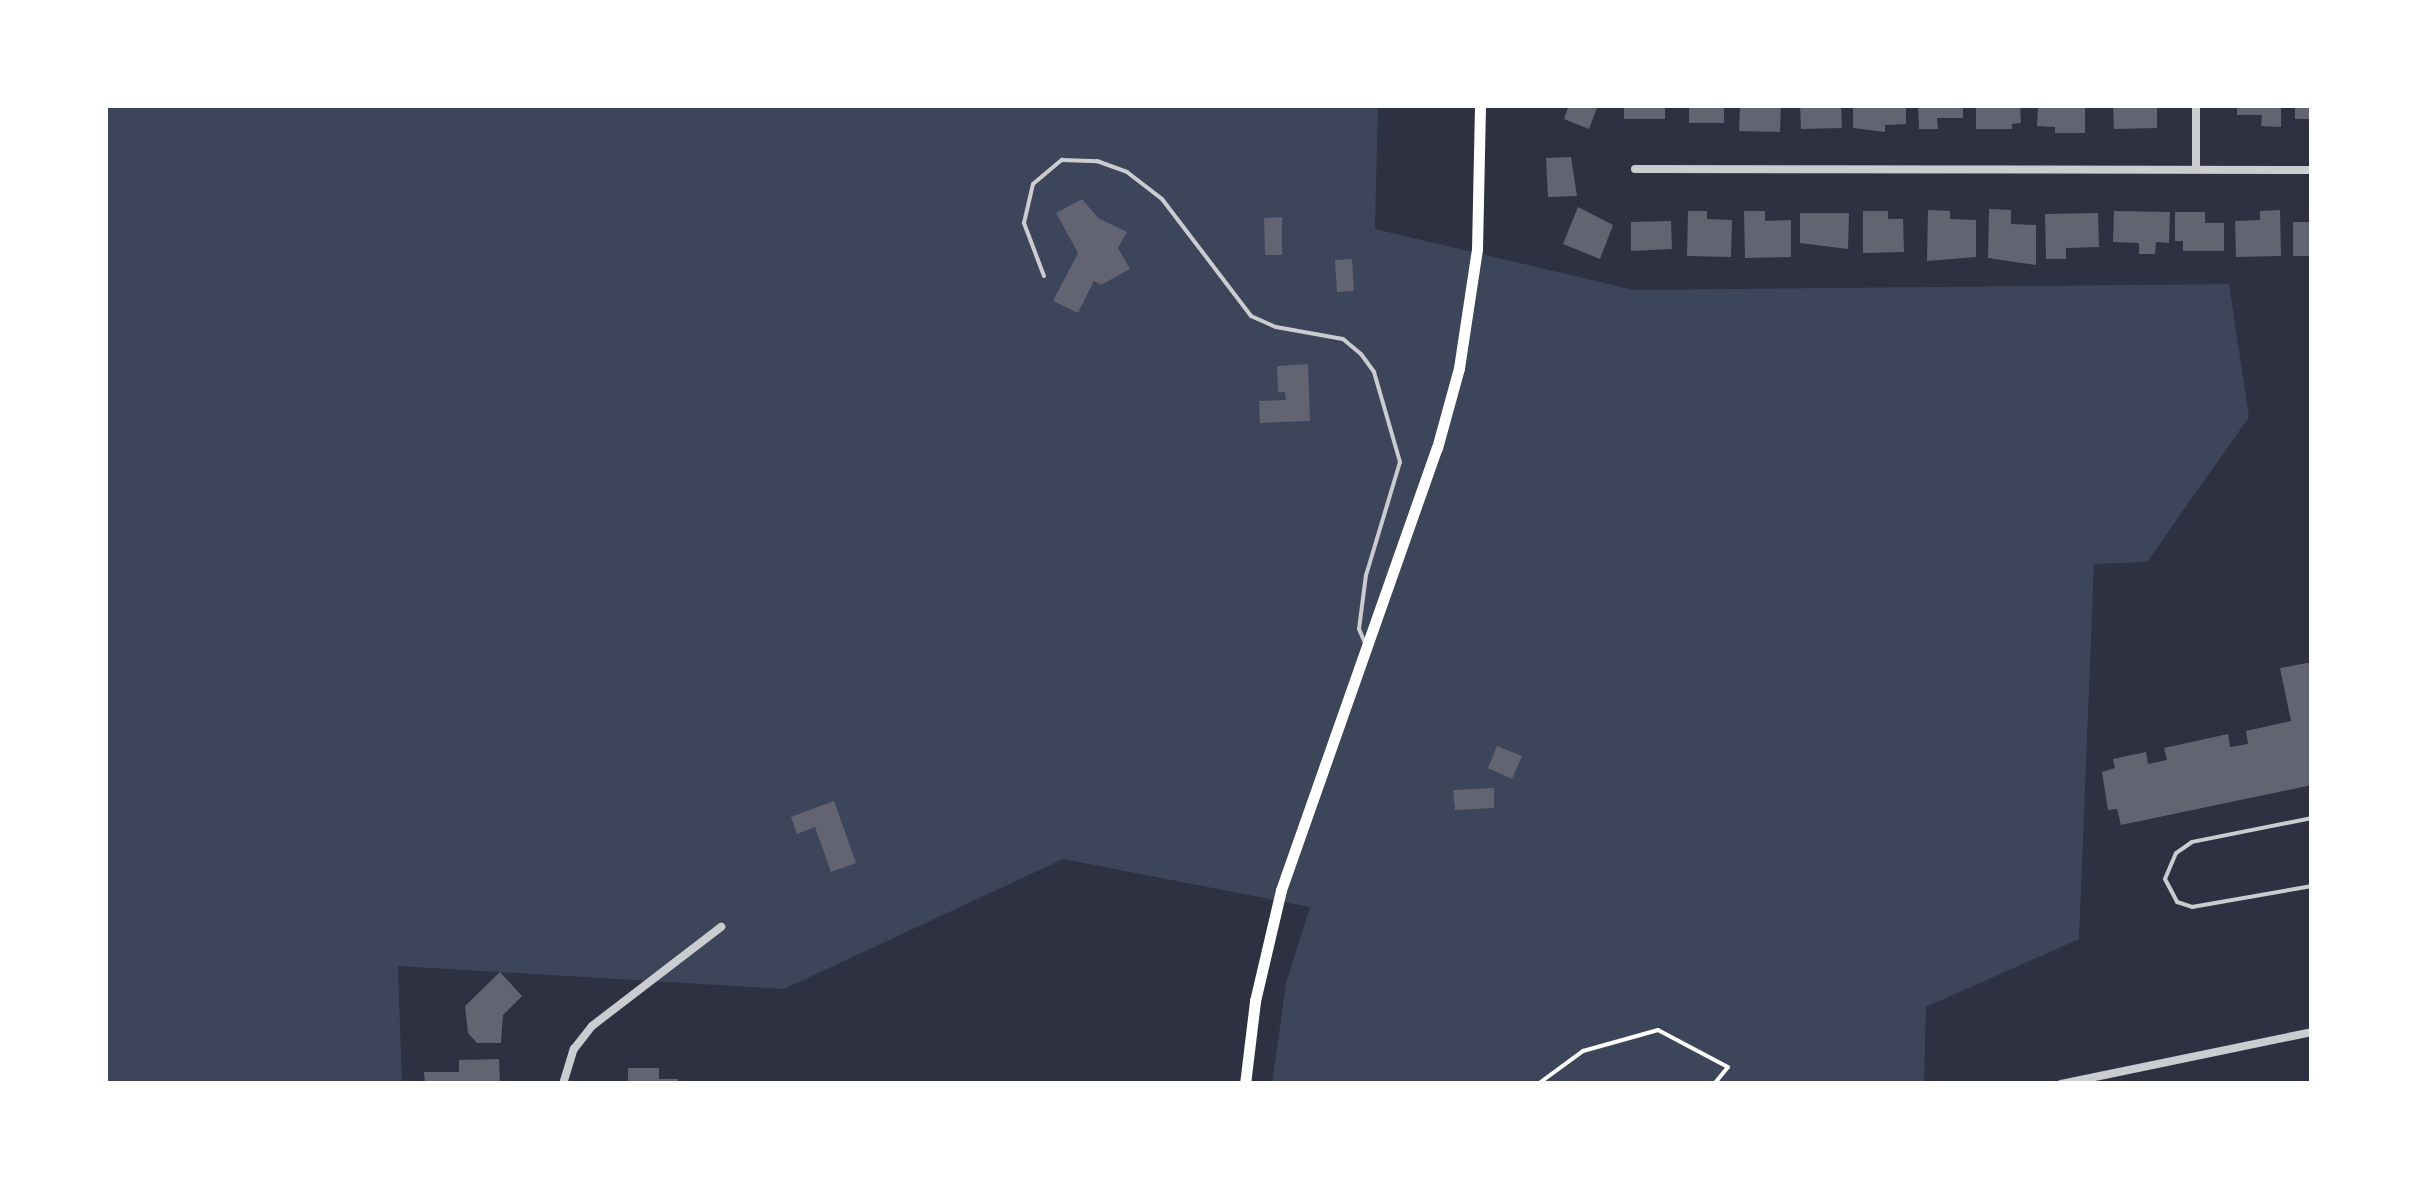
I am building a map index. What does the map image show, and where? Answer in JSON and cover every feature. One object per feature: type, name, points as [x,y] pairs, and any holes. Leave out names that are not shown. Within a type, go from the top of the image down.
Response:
[{"type":"main road","points":[[1245,1084],[1258,984],[1280,890],[1437,448],[1458,368],[1476,249],[1480,105]]},
{"type":"street","points":[[2196,105],[2196,169]]},
{"type":"street","points":[[1635,169],[2312,170]]},
{"type":"street","points":[[562,1084],[574,1049],[592,1026],[620,1010],[721,927]]},
{"type":"street","points":[[2061,1084],[2312,1032]]},
{"type":"lane","points":[[1044,276],[1024,223],[1034,184],[1062,160],[1097,161],[1126,172],[1162,198],[1251,316],[1276,326],[1343,340],[1361,354],[1374,372],[1400,462],[1366,575],[1359,629],[1367,647]]},
{"type":"lane","points":[[2312,818],[2192,842],[2176,853],[2165,880],[2177,902],[2192,907],[2312,886]]},
{"type":"path","points":[[1538,1084],[1583,1051],[1658,1030],[1728,1067],[1714,1084]]},
{"type":"shaded area","points":[[105,105],[1378,105],[1375,229],[1634,290],[2229,284],[2249,417],[2147,562],[2094,564],[2079,939],[1926,1007],[1924,1084],[1272,1084],[1286,983],[1310,907],[1063,859],[784,989],[398,966],[402,1084],[105,1084]]},
{"type":"building","points":[[1569,105],[1598,105],[1589,129],[1564,119]]},
{"type":"building","points":[[1624,105],[1665,105],[1665,119],[1624,119]]},
{"type":"building","points":[[1689,105],[1724,105],[1724,123],[1689,123]]},
{"type":"building","points":[[1740,105],[1781,105],[1780,132],[1739,131]]},
{"type":"building","points":[[1800,105],[1841,105],[1842,128],[1801,129]]},
{"type":"building","points":[[1853,105],[1906,105],[1906,124],[1885,125],[1885,132],[1853,128]]},
{"type":"building","points":[[1918,105],[1963,105],[1963,118],[1937,118],[1938,129],[1919,129]]},
{"type":"building","points":[[1976,105],[2020,105],[2021,123],[2012,124],[2012,129],[1976,129]]},
{"type":"building","points":[[2038,105],[2085,105],[2085,133],[2055,133],[2055,127],[2037,126]]},
{"type":"building","points":[[2113,105],[2157,105],[2157,128],[2114,129]]},
{"type":"building","points":[[2237,105],[2281,105],[2281,127],[2261,126],[2262,115],[2237,115]]},
{"type":"building","points":[[2295,105],[2312,105],[2312,119],[2295,119]]},
{"type":"building","points":[[1571,157],[1577,196],[1548,197],[1546,158]]},
{"type":"building","points":[[1082,199],[1098,218],[1127,232],[1118,248],[1130,269],[1101,285],[1094,281],[1078,313],[1053,301],[1078,253],[1056,213]]},
{"type":"building","points":[[1578,207],[1613,225],[1600,259],[1563,244]]},
{"type":"building","points":[[1989,209],[2011,210],[2011,224],[2036,225],[2036,265],[1988,258]]},
{"type":"building","points":[[1928,210],[1950,211],[1950,219],[1976,220],[1976,257],[1927,261]]},
{"type":"building","points":[[2280,210],[2281,256],[2236,257],[2235,221],[2260,220],[2260,211]]},
{"type":"building","points":[[1688,211],[1707,211],[1707,219],[1732,220],[1731,257],[1687,256]]},
{"type":"building","points":[[1744,211],[1765,211],[1765,221],[1791,220],[1791,257],[1745,258]]},
{"type":"building","points":[[1863,211],[1888,211],[1888,219],[1903,219],[1904,252],[1863,253]]},
{"type":"building","points":[[2114,211],[2170,212],[2169,243],[2156,242],[2155,254],[2139,254],[2139,243],[2113,242]]},
{"type":"building","points":[[2175,212],[2205,212],[2205,223],[2224,223],[2224,251],[2183,251],[2183,241],[2175,241]]},
{"type":"building","points":[[1800,213],[1849,213],[1848,249],[1800,243]]},
{"type":"building","points":[[2098,213],[2099,247],[2066,248],[2066,259],[2046,259],[2045,214]]},
{"type":"building","points":[[1282,217],[1282,255],[1265,255],[1264,218]]},
{"type":"building","points":[[1671,221],[1672,249],[1631,251],[1631,222]]},
{"type":"building","points":[[2293,222],[2312,222],[2312,256],[2293,256]]},
{"type":"building","points":[[1352,259],[1354,291],[1337,292],[1335,260]]},
{"type":"building","points":[[1308,364],[1310,421],[1260,423],[1259,401],[1286,400],[1285,392],[1278,392],[1277,366]]},
{"type":"building","points":[[2312,662],[2312,785],[2121,825],[2117,809],[2108,810],[2102,772],[2115,768],[2113,759],[2146,752],[2148,764],[2167,760],[2164,748],[2228,734],[2230,747],[2248,744],[2246,731],[2291,721],[2280,668]]},
{"type":"building","points":[[1497,746],[1522,756],[1512,779],[1488,768]]},
{"type":"building","points":[[1494,788],[1494,808],[1455,810],[1453,790]]},
{"type":"building","points":[[834,801],[856,863],[831,872],[815,827],[797,834],[791,817]]},
{"type":"building","points":[[500,972],[522,996],[503,1015],[501,1043],[477,1043],[468,1033],[465,1006]]},
{"type":"building","points":[[499,1059],[500,1084],[425,1084],[424,1072],[459,1072],[459,1060]]},
{"type":"building","points":[[628,1068],[659,1068],[659,1079],[678,1079],[678,1084],[628,1084]]}]
